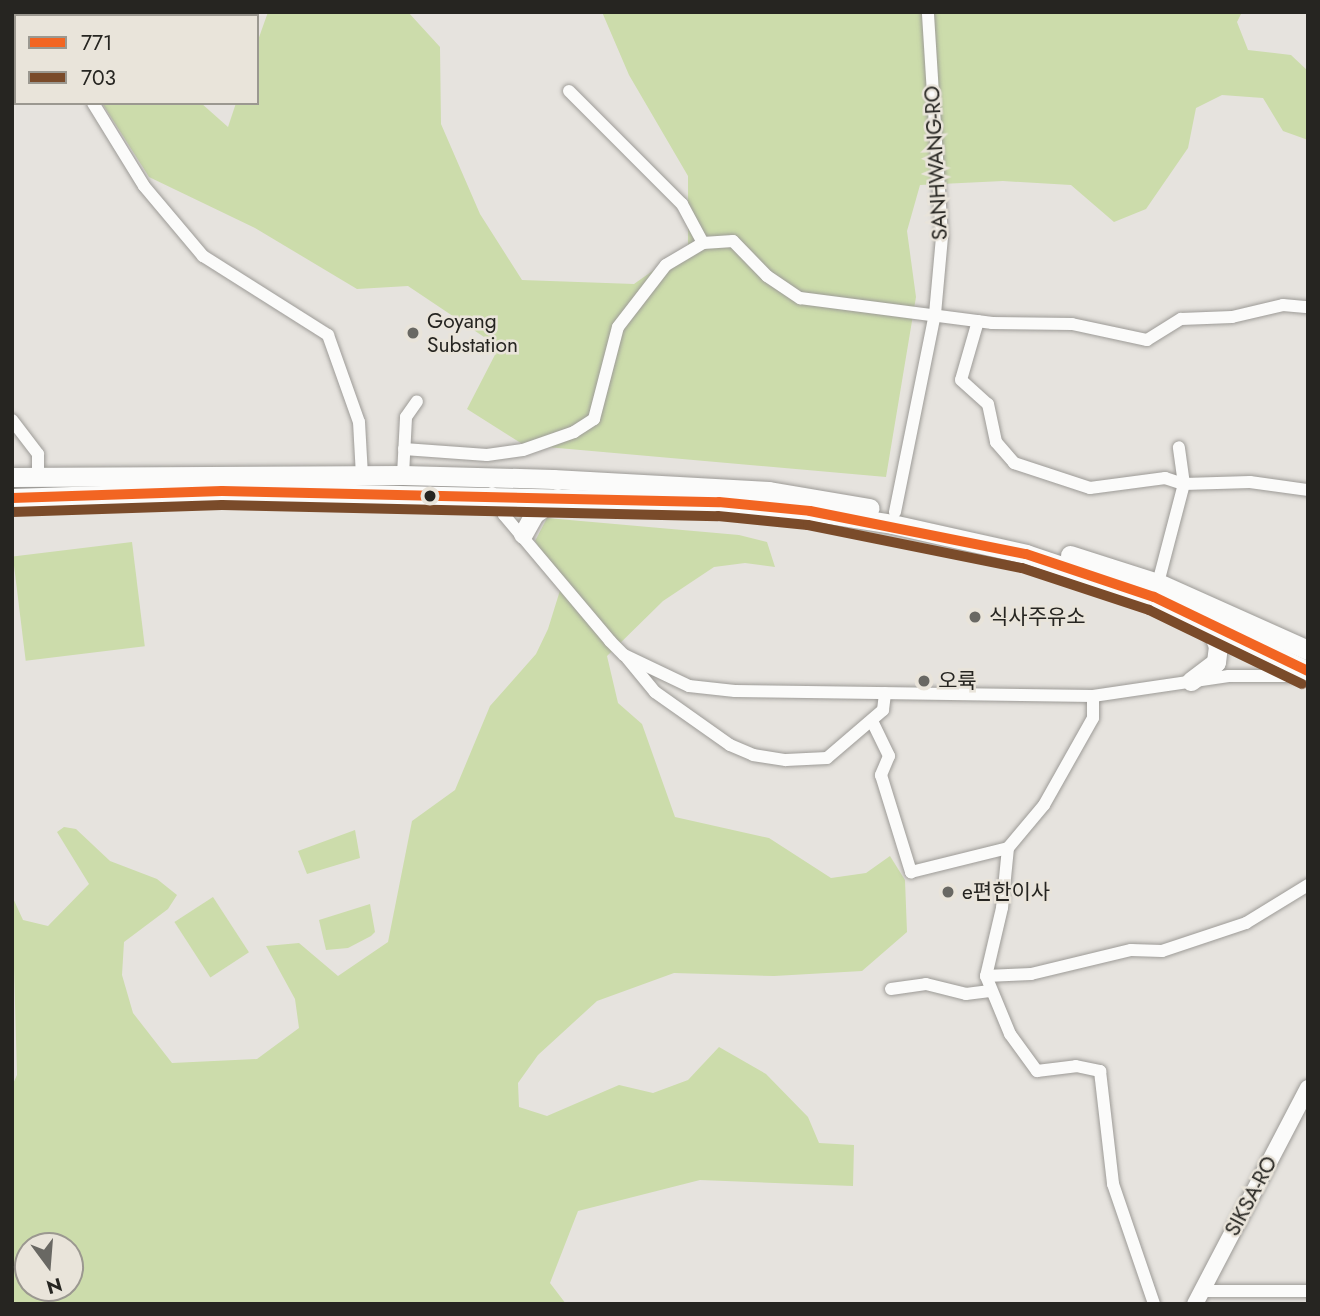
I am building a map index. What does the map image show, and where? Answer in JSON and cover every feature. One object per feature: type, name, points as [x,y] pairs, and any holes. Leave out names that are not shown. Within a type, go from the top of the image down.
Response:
[{"type":"main road","points":[[12,477],[403,475],[769,491],[895,512],[1032,543],[1158,583],[1308,650]]},
{"type":"main road","points":[[12,498],[222,491],[719,502],[892,524],[1026,554],[1154,597],[1308,673]]},
{"type":"main road","points":[[523,534],[534,514],[557,498]]},
{"type":"main road","points":[[1191,681],[1216,662],[1218,646],[1209,624]]},
{"type":"street","name":"SANHWANG-RO","points":[[895,512],[935,314],[942,237],[928,12]]},
{"type":"street","points":[[569,91],[682,204],[703,243]]},
{"type":"street","points":[[94,105],[144,186],[203,256],[328,335],[359,422],[362,475]]},
{"type":"street","points":[[404,449],[487,454],[523,450],[574,432],[594,419],[618,327],[666,265],[703,243],[733,241],[767,276],[800,298],[978,321],[1072,324],[1147,340],[1181,319],[1231,317],[1283,305],[1308,307]]},
{"type":"street","points":[[978,321],[961,380],[988,404],[996,442],[1014,463],[1090,488],[1165,478],[1184,484],[1250,482],[1308,490]]},
{"type":"street","points":[[403,475],[406,416],[417,401]]},
{"type":"street","points":[[12,420],[38,454],[38,476]]},
{"type":"street","points":[[1158,583],[1184,484],[1179,447]]},
{"type":"street","points":[[485,477],[494,498],[655,692],[730,745],[753,755],[786,760],[827,758],[883,710],[886,693]]},
{"type":"street","points":[[624,655],[689,686],[735,691],[1093,696],[1229,676],[1308,673]]},
{"type":"street","points":[[1093,696],[1093,718],[1055,785],[1009,848],[1002,908],[986,976],[1010,1034],[1037,1071],[1076,1066],[1100,1071],[1113,1184],[1154,1304]]},
{"type":"street","points":[[872,721],[890,756],[881,775],[911,872],[1009,848]]},
{"type":"street","points":[[986,976],[1031,974],[1131,950],[1163,951],[1246,923],[1308,885]]},
{"type":"street","points":[[891,989],[926,984],[966,994],[990,991]]},
{"type":"street","name":"SIKSA-RO","points":[[1198,1297],[1308,1087]]},
{"type":"street","points":[[1198,1297],[1308,1291]]},
{"type":"green space","points":[[268,12],[408,12],[440,47],[441,124],[480,214],[522,280],[634,284],[688,246],[688,176],[629,75],[602,12],[1242,12],[1237,22],[1248,50],[1291,55],[1308,71],[1308,140],[1283,131],[1263,98],[1222,95],[1196,108],[1188,148],[1146,209],[1114,222],[1071,185],[1003,181],[920,185],[907,231],[916,297],[886,477],[524,445],[467,409],[499,347],[408,286],[357,289],[255,228],[149,177],[103,105],[203,105],[228,127],[235,105],[259,105],[259,37]]},
{"type":"green space","points":[[547,518],[739,535],[767,542],[775,567],[745,563],[714,567],[663,601],[607,656],[618,703],[642,724],[675,817],[769,838],[831,878],[866,873],[890,856],[905,880],[907,932],[862,971],[774,976],[674,973],[597,1001],[538,1055],[518,1083],[519,1107],[547,1116],[619,1085],[653,1093],[688,1080],[719,1047],[766,1074],[808,1117],[819,1143],[854,1145],[853,1186],[700,1180],[578,1211],[550,1283],[566,1304],[12,1304],[12,1086],[17,1075],[12,896],[23,920],[48,926],[89,884],[57,832],[64,827],[76,829],[110,861],[157,879],[177,895],[168,909],[124,942],[122,975],[133,1013],[172,1063],[257,1059],[299,1028],[295,999],[266,946],[299,943],[338,976],[388,942],[412,821],[455,790],[490,706],[536,654],[548,629],[562,584],[535,541]]},
{"type":"green space","points":[[132,542],[145,646],[26,661],[13,557]]},
{"type":"green space","points":[[355,830],[360,858],[307,874],[298,851]]},
{"type":"green space","points":[[213,897],[249,952],[210,977],[174,922]]},
{"type":"green space","points":[[370,904],[375,932],[348,948],[326,950],[319,920]]},
{"type":"transit line","name":"771","points":[[12,498],[222,491],[719,502],[810,511],[1026,554],[1154,597],[1308,671]]},
{"type":"transit line","name":"703","points":[[12,512],[222,505],[718,516],[808,525],[1022,568],[1149,610],[1302,684]]},
{"type":"place","name":"Goyang Substation","points":[[413,333]]},
{"type":"place","name":"식사주유소","points":[[975,617]]},
{"type":"place","name":"오륙","points":[[924,681]]},
{"type":"place","name":"e편한이사","points":[[948,892]]}]
